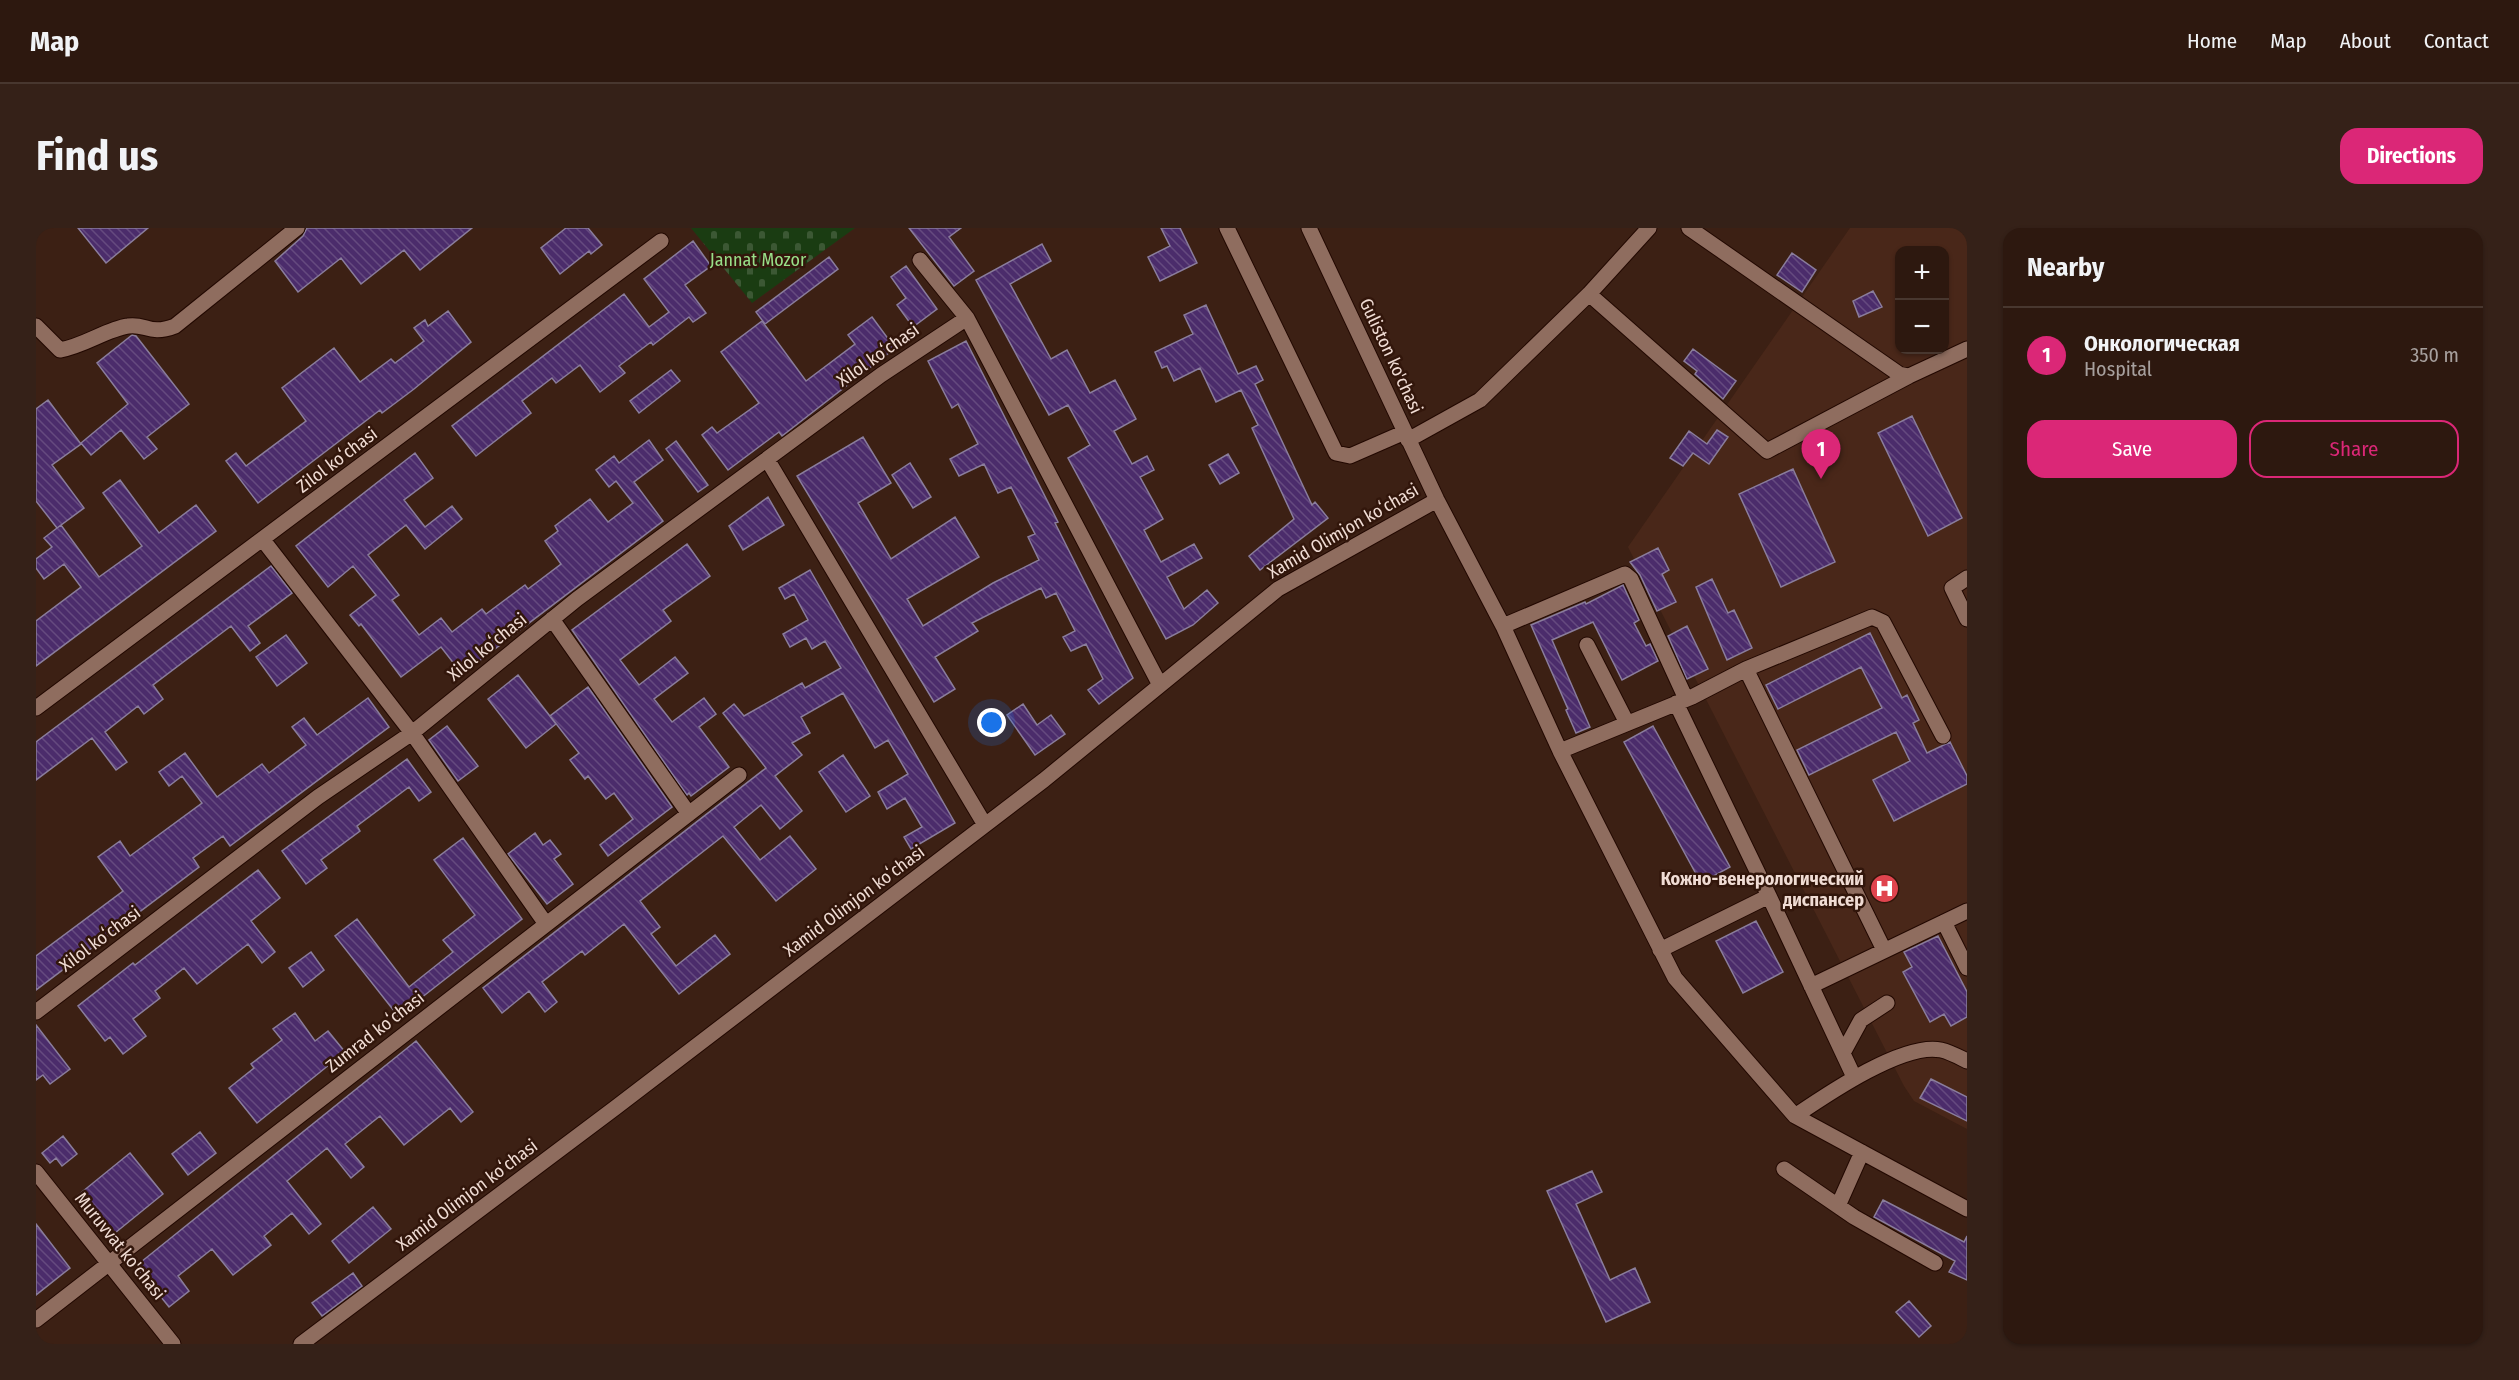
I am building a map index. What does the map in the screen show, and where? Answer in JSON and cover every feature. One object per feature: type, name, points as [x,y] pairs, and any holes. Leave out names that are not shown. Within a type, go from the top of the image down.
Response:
[{"type":"street","points":[[36,326],[60,350],[81,345],[126,326],[151,331],[175,326],[297,228]]},
{"type":"street","points":[[1227,228],[1336,453],[1350,456],[1407,436],[1480,400],[1589,294],[1649,228]]},
{"type":"street","name":"Guliston ko'chasi","points":[[1309,228],[1437,500],[1503,626],[1560,751],[1675,978],[1795,1116]]},
{"type":"street","points":[[1689,228],[1899,374],[1909,376]]},
{"type":"street","name":"Zilol koʻchasi","points":[[36,708],[661,241]]},
{"type":"street","points":[[920,260],[967,318],[1160,685]]},
{"type":"street","points":[[1589,294],[1767,452],[1909,376],[1967,350]]},
{"type":"street","name":"Xilol koʻchasi","points":[[36,1011],[318,797],[412,733],[552,619],[766,459],[881,375],[967,318]]},
{"type":"street","points":[[766,459],[985,825]]},
{"type":"street","name":"Xamid Olimjon koʻchasi","points":[[301,1344],[985,825],[1278,589],[1437,500]]},
{"type":"street","points":[[263,540],[412,733],[546,924]]},
{"type":"street","points":[[1503,626],[1625,574],[1631,579],[1681,701],[1854,1077]]},
{"type":"street","points":[[1967,578],[1952,588],[1967,619]]},
{"type":"street","points":[[1560,751],[1681,701],[1746,669],[1872,617],[1883,622],[1942,736]]},
{"type":"street","points":[[552,619],[688,814]]},
{"type":"street","points":[[1587,645],[1627,723]]},
{"type":"street","points":[[1746,669],[1884,950]]},
{"type":"street","name":"Zumrad koʻchasi","points":[[36,1320],[739,775]]},
{"type":"street","points":[[1660,950],[1769,896]]},
{"type":"street","points":[[1811,986],[1967,911]]},
{"type":"street","points":[[1944,922],[1967,968]]},
{"type":"street","points":[[1843,1053],[1861,1020],[1887,1003]]},
{"type":"street","points":[[1967,1060],[1940,1050],[1918,1052],[1854,1077],[1795,1116],[1967,1209]]},
{"type":"street","points":[[1838,1206],[1862,1152]]},
{"type":"street","points":[[1784,1169],[1838,1206],[1935,1263]]},
{"type":"street","name":"Muruvvat ko'chasi","points":[[36,1172],[173,1344]]},
{"type":"shaded area","points":[[1850,228],[1967,228],[1967,1129],[1914,1101],[1904,1086],[1628,547]]},
{"type":"green space","name":"Jannat Mozor","points":[[691,228],[855,228],[752,303]]},
{"type":"building","points":[[78,228],[148,228],[106,263]]},
{"type":"building","points":[[307,228],[472,228],[420,270],[404,250],[361,284],[341,258],[298,292],[275,261],[303,236]]},
{"type":"building","points":[[566,228],[588,228],[602,245],[591,254],[589,251],[560,274],[541,248]]},
{"type":"building","points":[[909,228],[961,228],[949,237],[974,271],[954,286]]},
{"type":"building","points":[[1161,228],[1180,228],[1197,263],[1160,281],[1148,257],[1170,246]]},
{"type":"building","points":[[693,241],[711,266],[685,285],[706,313],[693,322],[689,317],[653,345],[651,342],[619,366],[625,373],[600,392],[580,365],[556,383],[552,378],[522,401],[531,413],[476,456],[452,426],[624,294],[649,327],[669,312],[644,279]]},
{"type":"building","points":[[1042,244],[1051,261],[1010,284],[1051,359],[1067,350],[1090,393],[1115,380],[1136,419],[1114,431],[1132,464],[1147,456],[1154,470],[1140,477],[1163,519],[1144,530],[1161,562],[1194,544],[1202,558],[1167,577],[1184,609],[1207,590],[1218,603],[1193,625],[1166,639],[1068,458],[1090,445],[1068,405],[1049,415],[976,280]]},
{"type":"building","points":[[1792,253],[1816,270],[1802,292],[1777,275]]},
{"type":"building","points":[[829,257],[838,269],[765,324],[756,312]]},
{"type":"building","points":[[906,266],[937,309],[913,327],[897,305],[906,298],[891,277]]},
{"type":"building","points":[[1873,291],[1882,307],[1859,317],[1853,301]]},
{"type":"building","points":[[1206,305],[1238,374],[1256,366],[1263,380],[1255,384],[1312,505],[1315,502],[1328,518],[1260,570],[1249,556],[1294,519],[1252,428],[1258,425],[1241,390],[1216,402],[1200,368],[1174,381],[1167,366],[1162,368],[1155,352],[1193,334],[1184,315]]},
{"type":"building","points":[[448,311],[471,342],[414,389],[382,413],[380,410],[258,503],[226,461],[236,453],[246,466],[306,421],[282,388],[334,348],[360,382],[391,359],[395,363],[424,341],[414,328],[425,320],[428,326]]},
{"type":"building","points":[[872,317],[895,348],[782,436],[779,432],[728,470],[702,435],[712,427],[717,433],[759,403],[721,352],[762,321],[806,381],[855,344],[848,335]]},
{"type":"building","points":[[132,335],[136,336],[189,404],[147,437],[157,449],[144,459],[121,430],[91,455],[81,443],[128,404],[97,363]]},
{"type":"building","points":[[966,341],[1058,522],[1055,523],[1133,678],[1099,704],[1088,690],[1103,679],[1086,644],[1071,651],[1063,637],[1075,631],[1056,593],[1046,598],[1041,588],[972,623],[978,631],[935,657],[955,689],[934,702],[797,476],[863,437],[891,483],[858,503],[891,559],[955,517],[979,557],[907,599],[923,626],[993,583],[1039,560],[1028,537],[1035,534],[1011,487],[998,493],[984,464],[959,476],[950,459],[978,444],[958,404],[952,408],[928,361]]},
{"type":"building","points":[[1693,349],[1736,381],[1723,399],[1695,374],[1697,371],[1684,361]]},
{"type":"building","points":[[671,370],[680,381],[639,413],[630,401]]},
{"type":"building","points":[[48,400],[81,444],[52,465],[84,508],[57,528],[36,501],[36,409]]},
{"type":"building","points":[[1912,416],[1962,518],[1928,536],[1878,433]]},
{"type":"building","points":[[1717,430],[1728,437],[1709,464],[1693,453],[1683,466],[1670,458],[1689,431],[1707,444]]},
{"type":"building","points":[[649,440],[663,460],[634,482],[663,521],[462,674],[441,647],[401,677],[361,624],[359,626],[350,615],[376,595],[353,566],[328,587],[296,546],[415,453],[433,478],[404,500],[425,527],[452,506],[462,519],[425,549],[406,525],[368,555],[399,595],[392,600],[419,635],[441,618],[452,632],[482,609],[486,614],[525,585],[528,589],[561,564],[545,541],[558,531],[555,526],[590,499],[608,522],[633,503],[616,481],[609,487],[596,470],[614,456],[619,463]]},
{"type":"building","points":[[676,441],[708,485],[698,492],[666,449]]},
{"type":"building","points":[[1228,454],[1239,473],[1220,484],[1209,465]]},
{"type":"building","points":[[910,463],[931,497],[913,508],[892,475]]},
{"type":"building","points":[[1793,469],[1835,562],[1781,587],[1739,494]]},
{"type":"building","points":[[120,480],[159,533],[196,505],[216,531],[36,666],[36,621],[81,587],[64,564],[44,579],[36,568],[36,559],[52,547],[44,538],[61,525],[99,577],[142,546],[103,493]]},
{"type":"building","points":[[768,497],[784,525],[743,550],[729,526]]},
{"type":"building","points":[[687,544],[710,576],[663,610],[671,621],[620,660],[639,685],[675,657],[688,673],[654,699],[672,722],[704,698],[716,714],[699,727],[729,767],[691,796],[689,793],[687,795],[572,630]]},
{"type":"building","points":[[1658,548],[1669,570],[1662,574],[1676,602],[1657,611],[1640,575],[1630,562]]},
{"type":"building","points":[[271,566],[292,593],[248,626],[260,643],[250,651],[231,626],[153,685],[163,699],[144,714],[138,706],[105,732],[127,762],[116,770],[92,738],[36,780],[36,742]]},
{"type":"building","points":[[810,570],[955,823],[911,849],[904,837],[922,827],[905,798],[887,809],[878,792],[908,774],[888,740],[875,748],[843,693],[801,717],[810,733],[792,743],[802,755],[775,776],[802,811],[780,829],[761,805],[734,827],[760,860],[790,836],[816,869],[776,901],[723,836],[640,901],[660,927],[651,934],[676,966],[715,935],[730,954],[679,994],[624,924],[585,955],[582,951],[542,982],[557,1002],[545,1012],[529,991],[502,1013],[483,988],[766,768],[723,713],[734,704],[744,716],[802,683],[805,688],[841,668],[825,641],[812,649],[806,638],[790,647],[783,634],[808,620],[794,594],[785,599],[779,588]]},
{"type":"building","points":[[1712,579],[1728,613],[1734,610],[1752,648],[1727,660],[1696,587]]},
{"type":"building","points":[[1623,585],[1639,620],[1634,623],[1646,646],[1650,644],[1658,661],[1622,680],[1593,622],[1552,640],[1590,727],[1576,733],[1566,710],[1568,709],[1531,625],[1585,602],[1586,604]]},
{"type":"building","points":[[1687,626],[1708,669],[1687,679],[1668,636]]},
{"type":"building","points":[[1870,633],[1902,698],[1907,695],[1919,720],[1913,723],[1927,753],[1950,742],[1967,776],[1967,784],[1894,821],[1873,780],[1910,761],[1896,732],[1809,775],[1797,750],[1882,708],[1861,667],[1778,709],[1766,685]]},
{"type":"building","points":[[286,635],[307,663],[277,686],[256,657]]},
{"type":"building","points":[[518,675],[556,724],[526,748],[488,699]]},
{"type":"building","points":[[588,687],[672,807],[608,856],[600,845],[633,819],[614,793],[606,799],[588,776],[585,779],[570,760],[579,753],[550,716]]},
{"type":"building","points":[[368,698],[389,727],[230,846],[223,836],[193,858],[199,867],[36,990],[36,956],[123,891],[98,857],[120,841],[130,856],[202,803],[182,776],[169,786],[159,772],[185,753],[217,797],[262,764],[269,773],[306,745],[292,727],[304,718],[317,735]]},
{"type":"building","points":[[1023,704],[1037,725],[1051,715],[1065,734],[1035,755],[1007,715]]},
{"type":"building","points":[[447,726],[478,766],[458,781],[429,740]]},
{"type":"building","points":[[1653,726],[1730,867],[1701,883],[1624,742]]},
{"type":"building","points":[[843,755],[870,796],[846,812],[819,772]]},
{"type":"building","points":[[407,759],[431,792],[419,801],[409,787],[357,826],[360,831],[321,860],[327,868],[306,884],[282,851]]},
{"type":"building","points":[[535,833],[543,845],[550,840],[561,854],[554,859],[573,884],[547,904],[508,854]]},
{"type":"building","points":[[463,838],[522,919],[398,1016],[335,936],[357,919],[409,987],[453,952],[443,940],[475,915],[434,860]]},
{"type":"building","points":[[258,870],[280,898],[251,921],[275,952],[262,963],[248,944],[197,984],[184,968],[155,991],[160,998],[133,1019],[146,1036],[123,1054],[110,1037],[105,1041],[78,1006]]},
{"type":"building","points":[[1756,921],[1783,972],[1743,993],[1716,941]]},
{"type":"building","points":[[1938,936],[1967,992],[1967,1017],[1951,1026],[1944,1014],[1930,1022],[1903,972],[1912,967],[1904,952]]},
{"type":"building","points":[[311,952],[324,970],[303,987],[289,968]]},
{"type":"building","points":[[295,1013],[315,1041],[328,1031],[345,1052],[257,1123],[229,1088],[254,1068],[251,1064],[282,1040],[273,1029]]},
{"type":"building","points":[[36,1025],[70,1069],[50,1084],[43,1075],[36,1080]]},
{"type":"building","points":[[416,1041],[473,1112],[461,1122],[450,1108],[404,1145],[380,1116],[345,1144],[364,1167],[351,1178],[327,1148],[287,1181],[321,1224],[309,1234],[292,1213],[264,1236],[271,1245],[233,1275],[212,1249],[178,1276],[189,1291],[169,1307],[136,1266]]},
{"type":"building","points":[[1931,1079],[1967,1097],[1967,1121],[1920,1098]]},
{"type":"building","points":[[200,1132],[216,1153],[188,1175],[172,1154]]},
{"type":"building","points":[[63,1136],[77,1154],[62,1166],[56,1158],[50,1163],[42,1153]]},
{"type":"building","points":[[130,1153],[163,1194],[110,1237],[77,1196]]},
{"type":"building","points":[[1592,1171],[1602,1192],[1576,1204],[1610,1280],[1635,1268],[1650,1302],[1606,1322],[1547,1191]]},
{"type":"building","points":[[1883,1200],[1964,1242],[1967,1236],[1967,1280],[1949,1272],[1955,1261],[1874,1217]]},
{"type":"building","points":[[373,1207],[391,1229],[349,1263],[332,1241]]},
{"type":"building","points":[[36,1224],[70,1268],[36,1295]]},
{"type":"building","points":[[353,1273],[362,1286],[322,1316],[312,1303]]},
{"type":"building","points":[[1909,1301],[1931,1326],[1919,1337],[1896,1312]]},
{"type":"place","name":"Онкологическая","points":[[1821,479]]},
{"type":"place","name":"Кожно-венерологический диспансер","points":[[1885,889]]}]
